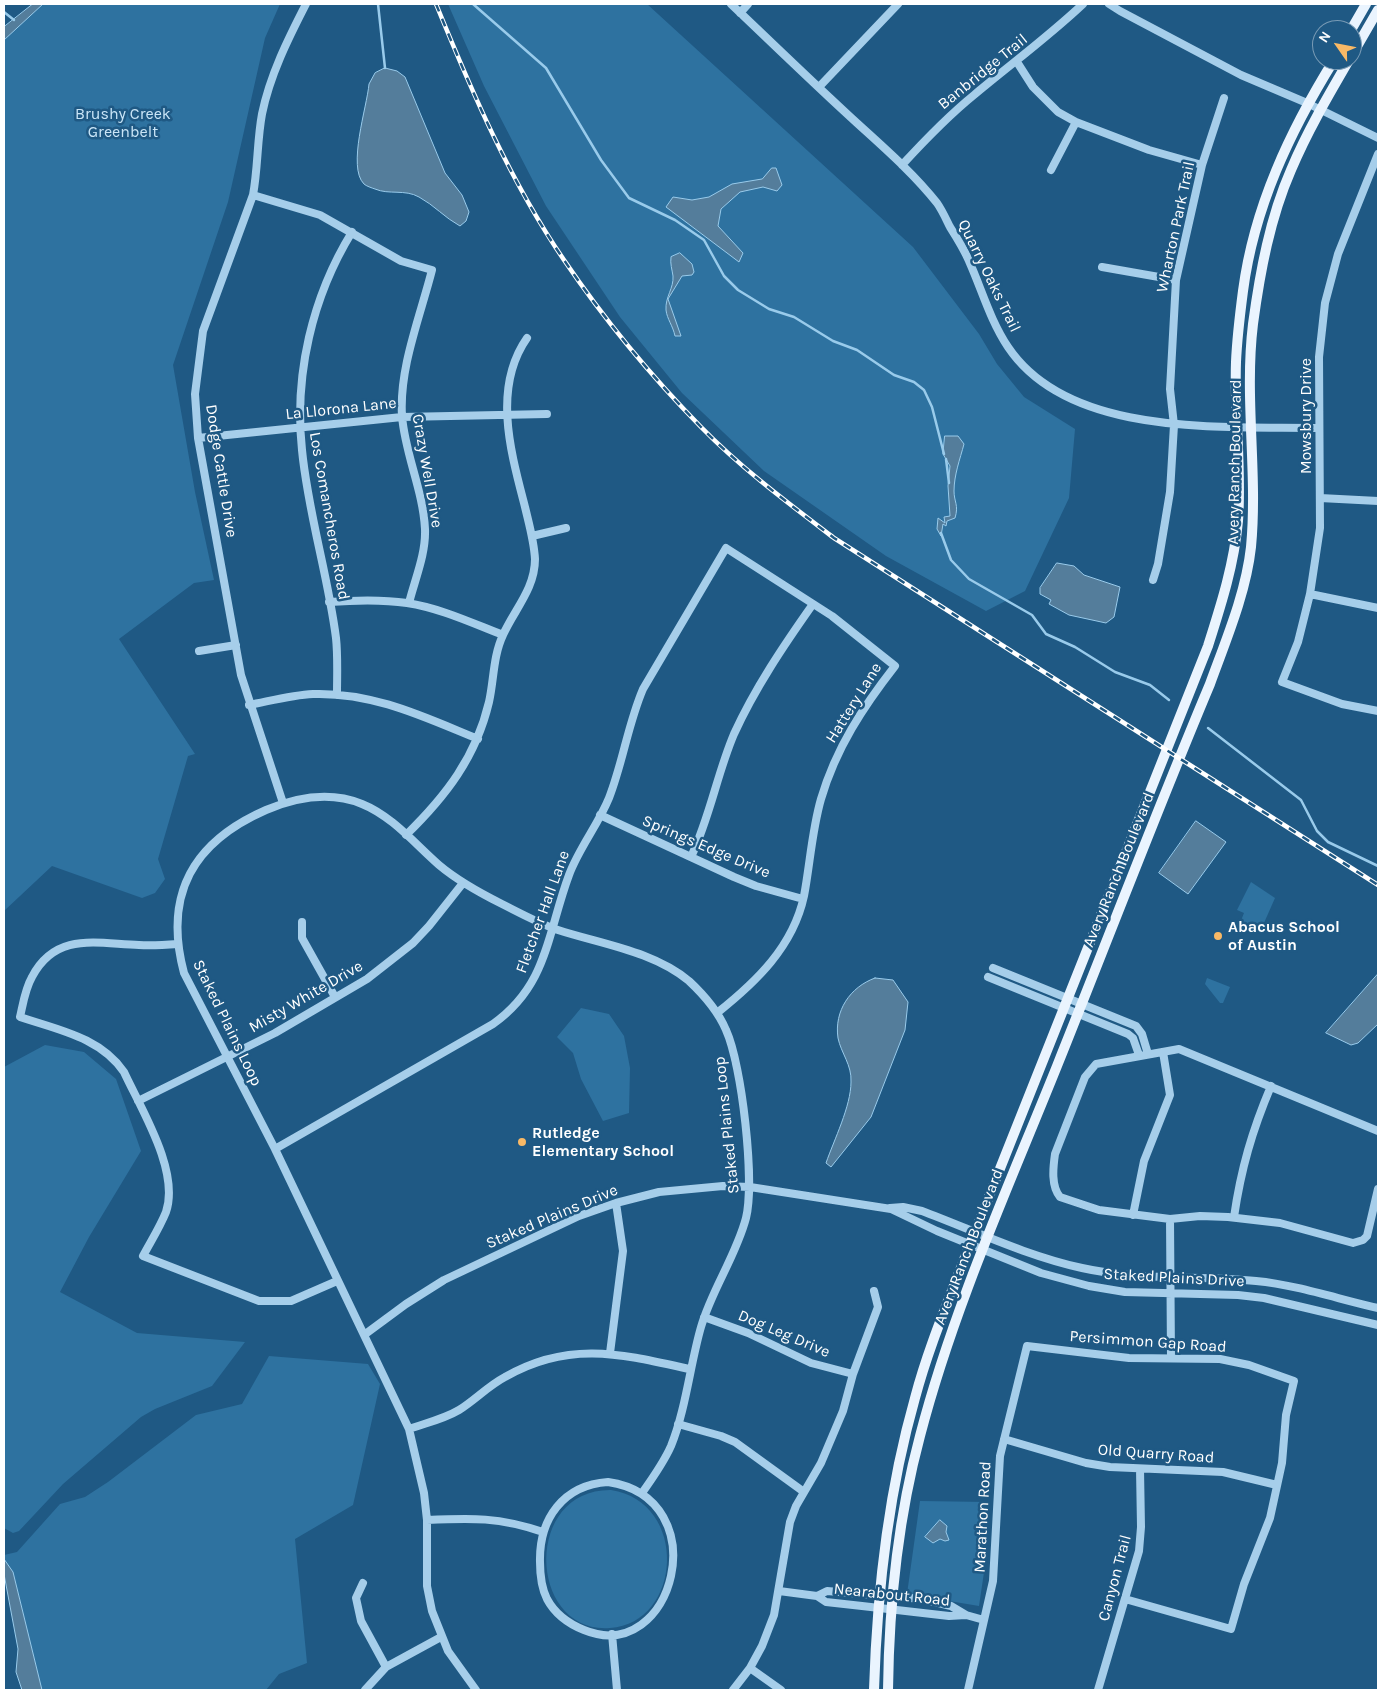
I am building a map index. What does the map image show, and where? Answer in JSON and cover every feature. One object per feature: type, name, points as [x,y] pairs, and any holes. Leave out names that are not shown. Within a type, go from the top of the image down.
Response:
[{"type":"main road","points":[[1357,20],[1366,4]]},
{"type":"main road","points":[[1362,38],[1378,10]]},
{"type":"main road","name":"Avery Ranch Boulevard","points":[[874,1690],[878,1608],[886,1533],[903,1443],[934,1341],[970,1244],[1208,646],[1224,596],[1238,522],[1236,363],[1243,290],[1250,253],[1271,184],[1307,103],[1328,70]]},
{"type":"main road","name":"Avery Ranch Boulevard","points":[[888,1690],[892,1597],[907,1497],[919,1439],[943,1356],[983,1249],[1210,684],[1236,610],[1251,547],[1253,325],[1266,248],[1290,172],[1343,70]]},
{"type":"street","name":"Dodge Cattle Drive","points":[[283,803],[265,744],[249,705],[236,645],[198,438],[195,394],[203,331],[253,195],[258,172],[262,116],[268,91],[275,70],[306,4]]},
{"type":"street","name":"Quarry Oaks Trail","points":[[730,4],[902,165],[938,204],[969,260],[984,304],[1008,346],[1026,371],[1050,387],[1086,405],[1129,418],[1174,425],[1319,428]]},
{"type":"street","points":[[740,13],[748,4]]},
{"type":"street","points":[[819,88],[898,4]]},
{"type":"street","name":"Banbridge Trail","points":[[902,165],[928,136],[973,95],[1017,62],[1083,4]]},
{"type":"street","points":[[1109,4],[1224,66],[1307,103],[1378,138]]},
{"type":"street","points":[[1017,62],[1033,87],[1049,104],[1076,122],[1148,150],[1202,165]]},
{"type":"street","name":"Wharton Park Trail","points":[[1153,580],[1158,564],[1170,492],[1174,425],[1170,389],[1176,280],[1202,165],[1224,98]]},
{"type":"street","points":[[1051,170],[1076,122]]},
{"type":"street","name":"Mowsbury Drive","points":[[1378,154],[1338,254],[1325,303],[1319,357],[1320,528],[1310,594],[1298,642],[1282,682],[1327,699],[1378,711]]},
{"type":"street","name":"Crazy Well Drive","points":[[253,195],[320,215],[401,261],[432,270],[404,382],[402,417],[424,529],[422,552],[409,603]]},
{"type":"street","name":"Los Comancheros Road","points":[[337,695],[336,638],[308,487],[300,427],[301,381],[307,345],[332,268],[352,232]]},
{"type":"street","points":[[1102,267],[1176,280]]},
{"type":"street","points":[[406,835],[446,794],[460,775],[478,739],[484,721],[494,668],[503,635],[524,600],[531,580],[535,562],[532,536],[509,442],[507,414],[512,365],[516,354],[527,338]]},
{"type":"street","name":"La Llorona Lane","points":[[198,438],[402,417],[547,414]]},
{"type":"street","points":[[1320,498],[1378,502]]},
{"type":"street","points":[[532,536],[566,528]]},
{"type":"street","name":"Hattery Lane","points":[[717,1013],[755,981],[769,965],[791,931],[803,899],[816,822],[829,775],[851,727],[894,666],[814,604],[726,548]]},
{"type":"street","name":"Fletcher Hall Lane","points":[[275,1149],[413,1071],[510,1012],[532,983],[553,928],[576,858],[600,815],[614,781],[634,712],[643,689],[726,548]]},
{"type":"street","points":[[1310,594],[1378,608]]},
{"type":"street","points":[[329,602],[366,599],[409,603],[503,635]]},
{"type":"street","points":[[691,857],[703,831],[717,781],[734,734],[778,654],[814,604]]},
{"type":"street","points":[[199,651],[236,645]]},
{"type":"street","points":[[249,705],[290,697],[355,696],[395,706],[478,739]]},
{"type":"street","name":"Staked Plains Loop","points":[[476,1690],[454,1662],[441,1637],[432,1611],[428,1592],[427,1520],[420,1469],[409,1429],[336,1281],[275,1149],[184,973],[178,944],[179,905],[184,887],[200,858],[222,834],[241,822],[283,803],[319,797],[349,800],[376,811],[462,883],[553,928],[664,965],[687,980],[717,1013],[730,1039],[737,1063],[750,1187],[743,1227],[704,1317],[678,1424],[670,1448],[642,1493]]},
{"type":"street","name":"Springs Edge Drive","points":[[600,815],[756,886],[803,899]]},
{"type":"street","name":"Misty White Drive","points":[[138,1101],[276,1033],[391,962],[429,926],[462,883]]},
{"type":"street","points":[[302,922],[302,938],[335,997]]},
{"type":"street","points":[[178,944],[140,946],[78,942],[64,947],[40,964],[26,990],[20,1017],[86,1040],[107,1052],[124,1072],[138,1101],[169,1178],[170,1195],[166,1211],[142,1256],[259,1301],[291,1302],[336,1281]]},
{"type":"street","points":[[993,968],[1136,1026],[1142,1034],[1148,1054]]},
{"type":"street","points":[[988,977],[1077,1015],[1128,1034],[1133,1038],[1140,1056]]},
{"type":"street","points":[[1378,1131],[1184,1050],[1163,1052],[1103,1062],[1089,1070],[1053,1163],[1054,1187],[1060,1197],[1099,1210],[1170,1219],[1200,1216],[1234,1217],[1280,1223],[1358,1242],[1367,1236],[1378,1189]]},
{"type":"street","points":[[1133,1215],[1144,1161],[1170,1095],[1163,1052]]},
{"type":"street","points":[[1234,1217],[1245,1157],[1254,1126],[1272,1086]]},
{"type":"street","name":"Staked Plains Drive","points":[[364,1335],[406,1304],[455,1274],[579,1216],[616,1203],[659,1192],[692,1187],[750,1187],[890,1208],[903,1207],[922,1211],[1042,1258],[1084,1269],[1144,1277],[1257,1281],[1378,1308]]},
{"type":"street","points":[[610,1353],[623,1251],[616,1203]]},
{"type":"street","name":"Staked Plains Drive","points":[[890,1208],[1041,1273],[1089,1286],[1125,1292],[1238,1294],[1264,1298],[1378,1325]]},
{"type":"street","points":[[1170,1219],[1172,1358]]},
{"type":"street","points":[[733,1690],[750,1668],[768,1631],[779,1591],[790,1522],[832,1438],[843,1411],[853,1374],[878,1308],[874,1291]]},
{"type":"street","name":"Dog Leg Drive","points":[[704,1317],[748,1333],[811,1362],[853,1374]]},
{"type":"street","name":"Persimmon Gap Road","points":[[1027,1346],[1129,1358],[1232,1361],[1294,1381],[1286,1415],[1282,1463],[1277,1485]]},
{"type":"street","name":"Marathon Road","points":[[968,1690],[993,1581],[997,1481],[1004,1439],[1027,1346]]},
{"type":"street","points":[[409,1429],[458,1410],[503,1378],[534,1362],[572,1354],[610,1353],[690,1369]]},
{"type":"street","points":[[678,1424],[721,1436],[735,1442],[804,1492]]},
{"type":"street","name":"Old Quarry Road","points":[[1004,1439],[1086,1463],[1140,1469],[1223,1472],[1277,1485]]},
{"type":"street","name":"Canyon Trail","points":[[1098,1690],[1100,1675],[1139,1551],[1141,1527],[1140,1469]]},
{"type":"street","points":[[608,1482],[630,1487],[642,1493],[658,1507],[668,1526],[672,1546],[671,1580],[661,1605],[649,1618],[632,1629],[612,1634],[587,1631],[573,1625],[553,1608],[543,1589],[540,1578],[542,1532],[547,1520],[561,1500],[586,1486],[608,1482]]},
{"type":"street","points":[[1125,1599],[1231,1629],[1244,1584],[1270,1518],[1277,1485]]},
{"type":"street","points":[[427,1520],[486,1518],[542,1532]]},
{"type":"street","points":[[363,1583],[356,1598],[359,1616],[366,1634],[386,1667]]},
{"type":"street","name":"Nearabout Road","points":[[779,1591],[817,1596],[826,1602],[949,1616],[966,1615]]},
{"type":"street","name":"Nearabout Road","points":[[817,1596],[827,1591],[922,1599],[951,1606],[966,1615],[984,1620]]},
{"type":"street","points":[[612,1634],[617,1690]]},
{"type":"street","points":[[365,1690],[386,1667],[441,1637]]},
{"type":"street","points":[[750,1668],[781,1690]]},
{"type":"green space","name":"Brushy Creek Greenbelt","points":[[43,4],[280,4],[265,38],[228,202],[173,365],[195,492],[214,580],[194,583],[119,639],[195,754],[188,756],[158,859],[165,879],[155,893],[142,898],[52,866],[4,911],[4,40]]},
{"type":"green space","points":[[448,4],[647,4],[913,247],[979,334],[997,364],[1024,397],[1075,429],[1069,498],[1025,591],[986,611],[886,556],[764,471],[682,393],[620,317],[546,206],[484,86]]},
{"type":"green space","points":[[1251,882],[1275,898],[1260,932],[1240,923],[1244,913],[1237,910]]},
{"type":"green space","points":[[1207,978],[1230,987],[1223,1003],[1220,1003],[1205,984]]},
{"type":"green space","points":[[581,1008],[609,1014],[624,1036],[630,1068],[629,1113],[603,1121],[581,1079],[573,1053],[557,1037]]},
{"type":"green space","points":[[45,1045],[84,1052],[116,1079],[141,1151],[89,1237],[60,1292],[137,1333],[245,1342],[212,1386],[155,1409],[141,1417],[63,1484],[19,1531],[13,1533],[4,1528],[4,1067]]},
{"type":"green space","points":[[269,1356],[368,1364],[380,1384],[353,1505],[295,1539],[307,1663],[279,1674],[266,1690],[42,1690],[13,1572],[4,1559],[4,1555],[17,1552],[60,1504],[85,1497],[108,1482],[196,1415],[242,1404]]},
{"type":"green space","points":[[611,1490],[636,1499],[654,1516],[664,1538],[667,1562],[663,1585],[652,1606],[634,1621],[610,1628],[583,1624],[563,1609],[551,1587],[546,1561],[550,1535],[562,1512],[582,1496]]},
{"type":"green space","points":[[920,1501],[987,1502],[987,1552],[979,1606],[907,1594]]},
{"type":"shaded area","points":[[33,4],[43,4],[4,40],[4,27]]},
{"type":"shaded area","points":[[385,68],[397,71],[405,77],[445,173],[462,195],[469,212],[466,221],[460,226],[419,197],[408,193],[380,191],[364,184],[359,176],[357,164],[359,136],[369,84],[375,73]]},
{"type":"shaded area","points":[[772,168],[776,168],[782,185],[777,191],[763,187],[740,192],[721,209],[718,226],[743,253],[739,262],[666,207],[673,197],[692,200],[709,197],[732,184],[762,179]]},
{"type":"shaded area","points":[[680,253],[692,264],[694,272],[692,275],[682,276],[668,299],[681,336],[675,336],[666,305],[673,280],[671,257]]},
{"type":"shaded area","points":[[945,436],[958,436],[964,444],[954,485],[957,510],[955,518],[947,521],[946,526],[943,524],[941,536],[937,529],[938,518],[945,523],[944,517],[950,516],[948,486],[950,466],[943,454]]},
{"type":"shaded area","points":[[1057,563],[1074,566],[1084,575],[1120,587],[1114,617],[1106,623],[1069,615],[1049,604],[1051,600],[1040,594],[1040,588]]},
{"type":"shaded area","points":[[1196,821],[1226,842],[1188,894],[1159,873]]},
{"type":"shaded area","points":[[1378,974],[1378,1024],[1358,1043],[1351,1045],[1326,1033]]},
{"type":"shaded area","points":[[875,978],[893,980],[908,1002],[905,1030],[871,1117],[831,1167],[826,1163],[845,1112],[851,1082],[850,1070],[839,1044],[837,1028],[839,1018],[841,1010],[851,994],[858,987]]},
{"type":"shaded area","points":[[940,1520],[947,1526],[946,1532],[949,1540],[940,1539],[933,1543],[925,1537]]},
{"type":"shaded area","points":[[4,1559],[13,1572],[42,1690],[22,1690],[16,1672],[18,1649],[4,1574]]},
{"type":"waterway","points":[[378,4],[385,68]]},
{"type":"waterway","points":[[473,4],[546,68],[601,160],[629,198],[675,220],[704,240],[724,276],[738,290],[769,309],[794,317],[833,341],[857,350],[894,375],[914,382],[924,390],[932,407],[944,454]]},
{"type":"waterway","points":[[4,12],[14,20]]},
{"type":"waterway","points":[[946,459],[949,483]]},
{"type":"waterway","points":[[941,533],[951,560],[969,579],[1032,615],[1046,634],[1075,647],[1115,672],[1150,685],[1169,700]]},
{"type":"waterway","points":[[1208,728],[1301,800],[1317,831],[1328,842],[1378,866]]},
{"type":"railway","points":[[436,4],[493,135],[544,230],[595,304],[629,346],[664,388],[732,457],[834,538],[1378,885]]},
{"type":"place","name":"Abacus School of Austin","points":[[1218,936]]},
{"type":"place","name":"Rutledge Elementary School","points":[[522,1142]]}]
